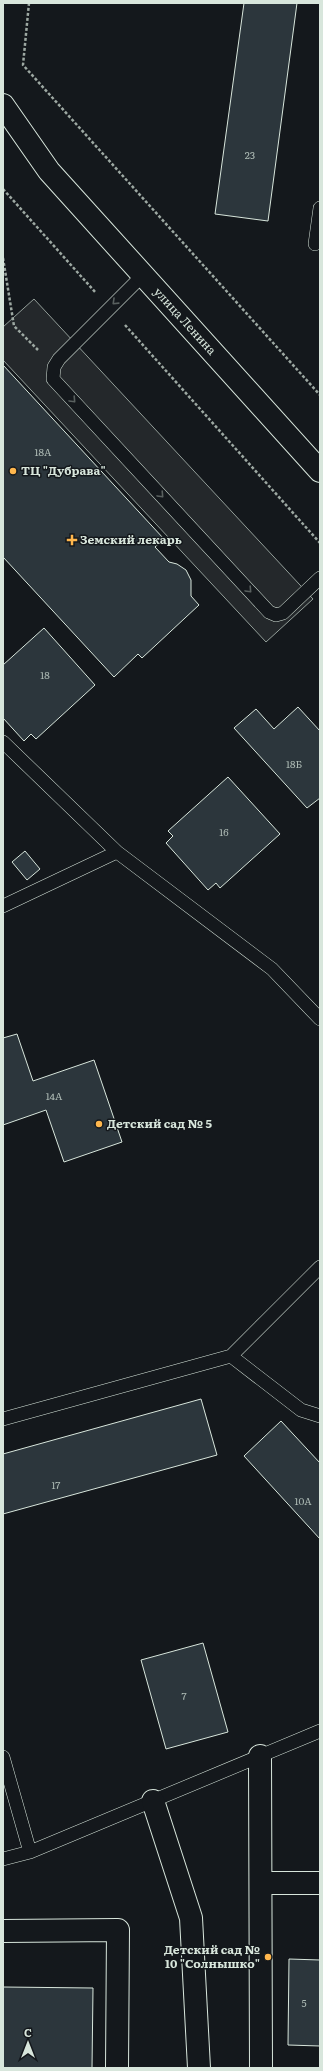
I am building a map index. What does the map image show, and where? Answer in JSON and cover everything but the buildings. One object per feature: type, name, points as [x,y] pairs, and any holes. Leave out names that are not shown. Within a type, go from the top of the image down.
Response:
[{"type":"street","name":"улица Ленина","points":[[3,105],[49,171],[320,471]]},
{"type":"street","name":"улица Ленина","points":[[3,134],[49,171]]},
{"type":"street","points":[[260,1756],[262,1883],[261,2068]]},
{"type":"street","points":[[153,1801],[191,1918],[199,2068]]},
{"type":"street","points":[[262,1883],[320,1883]]},
{"type":"street","points":[[3,1931],[118,1930],[117,2068]]},
{"type":"lane","points":[[315,244],[320,208]]},
{"type":"lane","points":[[143,275],[59,359],[54,367],[53,379],[269,612],[276,615],[283,613],[320,578]]},
{"type":"lane","points":[[3,742],[117,852],[272,969],[320,1019]]},
{"type":"lane","points":[[3,906],[117,852]]},
{"type":"lane","points":[[3,1419],[231,1356],[320,1267]]},
{"type":"lane","points":[[231,1356],[300,1410],[320,1416]]},
{"type":"lane","points":[[3,1860],[30,1852],[320,1731]]},
{"type":"lane","points":[[3,1757],[30,1852]]},
{"type":"path","points":[[29,3],[23,65],[320,395]]},
{"type":"path","points":[[3,189],[320,543]]},
{"type":"path","points":[[3,258],[14,326],[54,367]]},
{"type":"shaded area","points":[[34,299],[313,599],[266,642],[3,360],[3,327]]},
{"type":"place","name":"ТЦ \"Дубрава\"","points":[[13,471]]},
{"type":"place","name":"Земский лекарь","points":[[72,540]]},
{"type":"place","name":"Детский сад № 5","points":[[99,1124]]},
{"type":"place","name":"Детский сад № 10 \"Солнышко\"","points":[[268,1957]]}]
